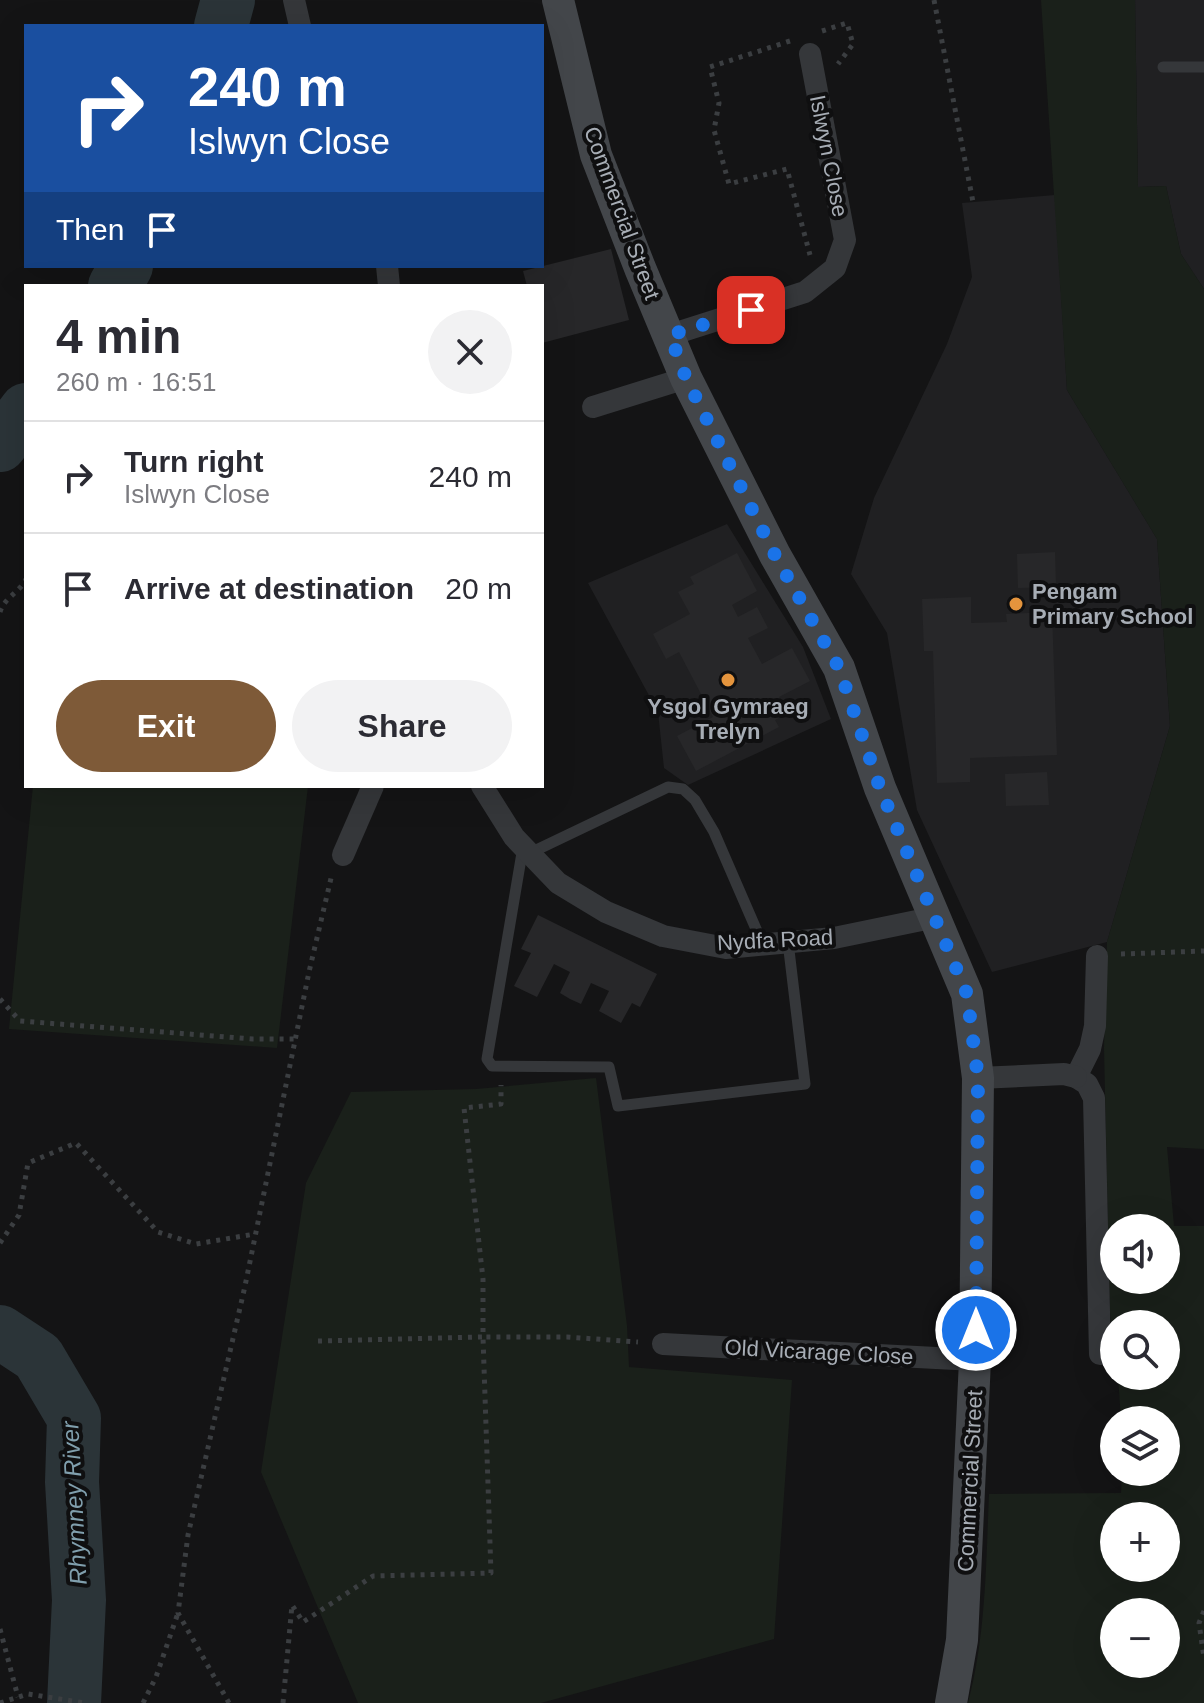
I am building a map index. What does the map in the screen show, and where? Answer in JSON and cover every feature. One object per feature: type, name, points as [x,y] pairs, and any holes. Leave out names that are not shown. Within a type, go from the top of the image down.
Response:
[{"type":"main road","name":"Commercial Street","points":[[558,0],[596,155],[640,268],[686,378],[775,555],[839,668],[880,788],[967,994],[978,1078],[975,1360],[962,1640],[951,1703]]},
{"type":"street","points":[[294,0],[300,24]]},
{"type":"street","name":"Islwyn Close","points":[[670,335],[805,292],[835,268],[845,240],[810,54]]},
{"type":"street","points":[[593,407],[686,378]]},
{"type":"street","points":[[343,855],[372,788]]},
{"type":"street","name":"Nydfa Road","points":[[483,788],[514,837],[558,883],[606,912],[663,936],[726,948],[834,938],[936,917]]},
{"type":"street","points":[[1076,1077],[1090,1049],[1095,1026],[1097,956]]},
{"type":"street","points":[[978,1078],[1064,1074],[1087,1084],[1094,1098],[1100,1354]]},
{"type":"street","name":"Old Vicarage Close","points":[[663,1344],[975,1360]]},
{"type":"lane","points":[[1163,67],[1204,67]]},
{"type":"lane","points":[[763,945],[714,832],[695,800],[683,789],[668,787],[526,850],[487,1059],[492,1066],[609,1067],[618,1106],[805,1084],[788,942]]},
{"type":"path","points":[[934,0],[973,202]]},
{"type":"path","points":[[719,103],[714,130],[729,184],[787,169],[818,282]]},
{"type":"path","points":[[0,612],[2,605],[24,584]]},
{"type":"path","points":[[143,1703],[156,1677],[178,1613],[188,1535],[256,1234],[295,1039],[333,873],[343,855]]},
{"type":"path","points":[[1097,956],[1204,951]]},
{"type":"path","points":[[0,999],[20,1021],[253,1039],[295,1039]]},
{"type":"path","points":[[283,1703],[292,1605],[303,1622],[373,1576],[491,1573],[483,1279],[464,1108],[501,1104],[501,1066]]},
{"type":"path","points":[[0,1243],[19,1215],[28,1163],[76,1143],[158,1232],[196,1244],[256,1234]]},
{"type":"path","points":[[318,1341],[567,1337],[663,1344]]},
{"type":"path","points":[[1204,1611],[1199,1623],[1204,1658]]},
{"type":"path","points":[[178,1613],[229,1703]]},
{"type":"path","points":[[0,1629],[18,1697]]},
{"type":"path","points":[[0,1703],[28,1694],[85,1703]]},
{"type":"shaded area","points":[[1041,0],[1135,0],[1138,187],[1166,186],[1181,254],[1204,289],[1204,1149],[1167,1147],[1173,1214],[1108,1214],[1104,1048],[1107,942],[1170,726],[1157,539],[1067,390]]},
{"type":"shaded area","points":[[1135,0],[1204,0],[1204,289],[1181,254],[1166,186],[1138,187]]},
{"type":"shaded area","name":"Pengam Primary School","points":[[1055,195],[1067,390],[1157,539],[1170,726],[1107,942],[992,972],[917,810],[887,633],[851,574],[874,498],[947,344],[972,277],[962,203]]},
{"type":"shaded area","name":"Ysgol Gymraeg Trelyn","points":[[727,524],[803,647],[831,719],[688,785],[664,768],[658,712],[588,583]]},
{"type":"shaded area","points":[[33,788],[308,788],[277,1048],[9,1029]]},
{"type":"shaded area","points":[[596,1078],[627,1326],[629,1367],[792,1380],[774,1639],[541,1703],[358,1703],[261,1472],[306,1183],[351,1092],[476,1089]]},
{"type":"shaded area","points":[[1180,1226],[1204,1226],[1204,1703],[968,1703],[982,1625],[989,1494],[1121,1493],[1121,1486],[1180,1486],[1180,1406],[1120,1406],[1119,1390],[1180,1390],[1180,1310],[1110,1310],[1110,1294],[1180,1294]]},
{"type":"building","points":[[611,249],[629,320],[544,342],[544,284],[526,284],[523,271]]},
{"type":"building","points":[[1055,552],[1056,587],[1018,588],[1017,554]]},
{"type":"building","points":[[737,553],[757,591],[732,605],[738,617],[757,607],[768,628],[748,638],[762,664],[792,648],[810,681],[779,697],[788,713],[775,720],[779,727],[696,771],[677,736],[713,717],[679,652],[666,659],[653,634],[690,614],[678,592],[694,584],[690,577]]},
{"type":"building","points":[[971,597],[971,623],[1007,622],[1006,614],[1052,612],[1057,755],[970,758],[970,782],[937,783],[933,651],[924,651],[922,599]]},
{"type":"building","points":[[1047,772],[1049,805],[1006,806],[1005,774]]},
{"type":"building","points":[[538,915],[657,974],[640,1007],[632,1003],[621,1023],[599,1011],[609,991],[591,983],[581,1004],[570,999],[560,993],[570,972],[554,964],[537,997],[514,986],[531,953],[521,949]]},
{"type":"waterway","name":"Rhymney River","points":[[222,24],[228,0]]},
{"type":"waterway","name":"Rhymney River","points":[[116,284],[125,268]]},
{"type":"waterway","name":"Rhymney River","points":[[0,445],[24,413]]},
{"type":"waterway","name":"Rhymney River","points":[[0,1332],[38,1357],[74,1418],[72,1482],[79,1600],[74,1703]]},
{"type":"place","name":"Pengam Primary School","points":[[1016,604]]},
{"type":"place","name":"Ysgol Gymraeg Trelyn","points":[[728,680]]},
{"type":"route","points":[[751,310],[670,335],[686,378],[775,555],[839,668],[880,788],[967,994],[978,1078],[976,1330]]}]
